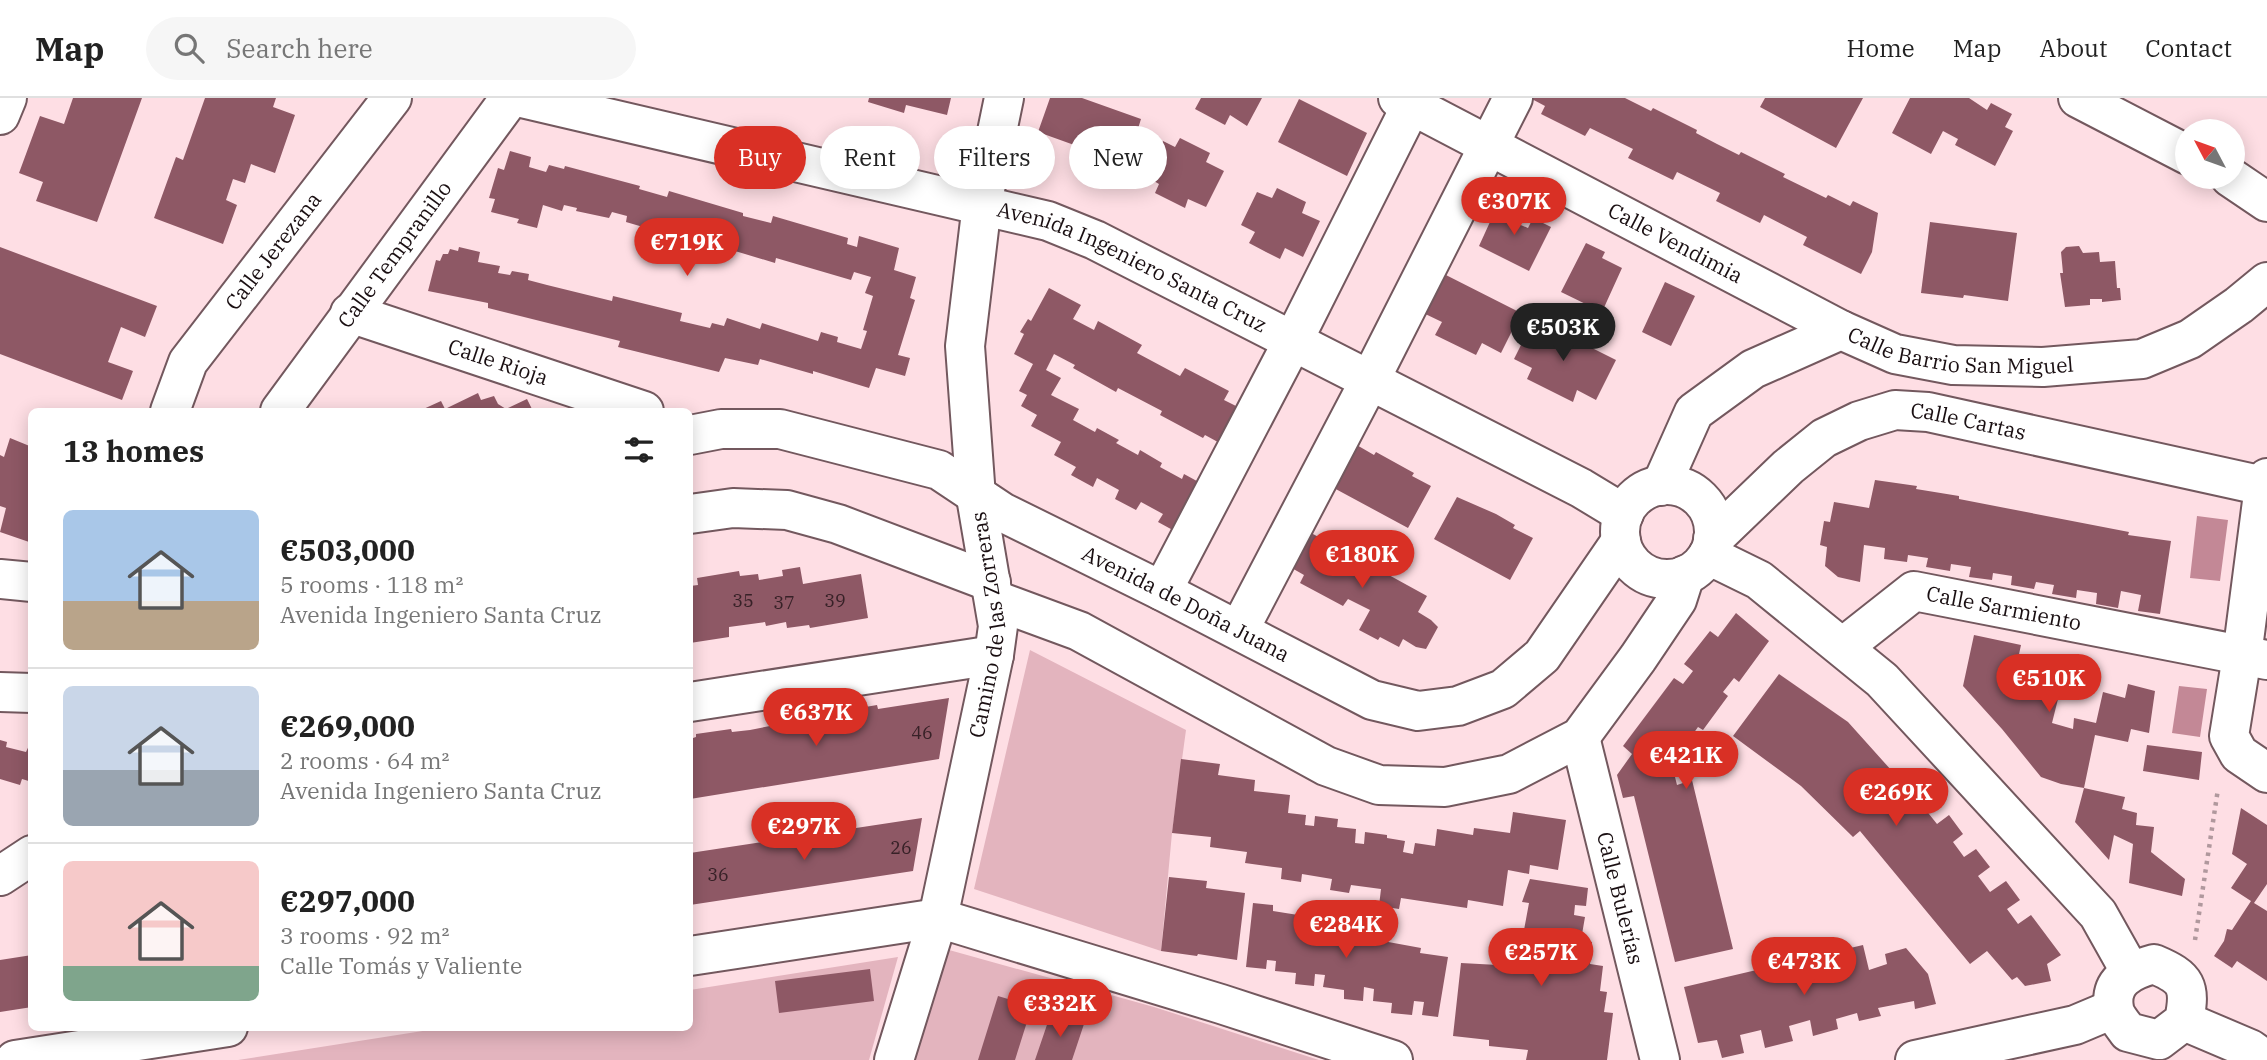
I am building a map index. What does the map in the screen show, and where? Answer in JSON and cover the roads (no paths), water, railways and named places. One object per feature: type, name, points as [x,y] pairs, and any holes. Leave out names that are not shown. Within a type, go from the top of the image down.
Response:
[{"type":"street","points":[[0,115],[7,98]]},
{"type":"street","name":"Calle Jerezana","points":[[171,408],[188,362],[392,98]]},
{"type":"street","name":"Calle Tempranillo","points":[[282,408],[510,98]]},
{"type":"street","name":"Avenida Ingeniero Santa Cruz","points":[[522,98],[1048,221],[1095,240],[1581,488],[1622,527]]},
{"type":"street","name":"Camino de las Zorreras","points":[[894,1060],[933,934],[998,626],[976,497],[965,345],[982,204],[1004,98]]},
{"type":"street","points":[[1239,631],[1513,98]]},
{"type":"street","points":[[2078,98],[2175,148]]},
{"type":"street","points":[[1163,591],[1293,341],[1408,100]]},
{"type":"street","name":"Calle Vendimia","points":[[1408,100],[1841,330]]},
{"type":"street","points":[[2245,187],[2267,202]]},
{"type":"street","name":"Calle Barrio San Miguel","points":[[1661,486],[1694,412],[1753,369],[1841,330],[1895,354],[1953,365],[2043,367],[2142,359],[2190,340],[2239,306],[2267,282]]},
{"type":"street","name":"Calle Rioja","points":[[350,313],[635,408]]},
{"type":"street","name":"Calle Cartas","points":[[1702,556],[1788,467],[1824,438],[1859,421],[1895,410],[1928,412],[2265,482]]},
{"type":"street","name":"Avenida de Doña Juana","points":[[693,435],[721,429],[780,429],[939,470],[1002,512],[1163,591],[1372,700],[1418,711],[1458,706],[1503,689],[1542,656],[1622,527]]},
{"type":"street","points":[[2253,763],[2229,736],[2254,658],[2265,482]]},
{"type":"street","points":[[693,514],[733,508],[787,510],[838,524],[1079,631],[1326,766],[1379,785],[1445,787],[1509,774],[1580,737],[1677,600],[1702,556],[1713,525],[1709,511],[1701,499],[1675,486],[1661,486],[1646,491],[1633,500],[1622,527],[1625,554],[1633,565],[1658,579],[1672,579],[1702,556]]},
{"type":"street","points":[[1702,556],[1759,580],[1882,680],[2098,914],[2130,971]]},
{"type":"street","points":[[0,579],[28,582]]},
{"type":"street","name":"Calle Sarmiento","points":[[1843,647],[1914,591],[2254,658]]},
{"type":"street","points":[[693,702],[994,655]]},
{"type":"street","points":[[0,692],[28,693]]},
{"type":"street","name":"Calle Bulerías","points":[[1580,737],[1660,1060]]},
{"type":"street","points":[[0,876],[28,858]]},
{"type":"street","points":[[693,956],[933,934],[1221,1004],[1394,1060]]},
{"type":"street","points":[[1927,1059],[2074,1025],[2120,1034],[2159,1040],[2184,1021],[2189,996],[2177,974],[2154,964],[2130,971],[2116,988],[2120,1034]]},
{"type":"street","points":[[2184,1021],[2250,1049],[2266,1060]]},
{"type":"street","points":[[15,1060],[202,1031]]}]
